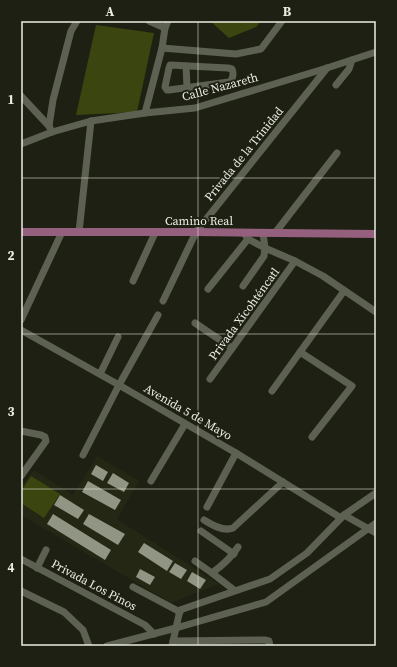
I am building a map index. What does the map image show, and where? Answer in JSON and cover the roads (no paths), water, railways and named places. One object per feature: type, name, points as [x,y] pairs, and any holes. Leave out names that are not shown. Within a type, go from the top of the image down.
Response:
[{"type":"main road","name":"Camino Real","points":[[22,234],[62,232],[196,232],[246,236],[263,233],[376,234]]},
{"type":"street","points":[[51,129],[53,100],[71,31],[78,21]]},
{"type":"street","points":[[144,113],[167,25],[149,21]]},
{"type":"street","points":[[162,48],[236,54],[261,49],[282,21]]},
{"type":"street","name":"Calle Nazareth","points":[[21,144],[51,129],[144,113],[196,108],[376,52]]},
{"type":"street","points":[[336,85],[349,69],[352,60]]},
{"type":"street","points":[[170,65],[186,66],[232,69],[233,72],[231,81],[166,90],[165,87],[170,65]]},
{"type":"street","points":[[186,66],[187,88]]},
{"type":"street","name":"Privada de la Trinidad","points":[[163,301],[196,232],[327,68]]},
{"type":"street","points":[[154,78],[167,78]]},
{"type":"street","points":[[21,96],[51,129]]},
{"type":"street","points":[[79,232],[91,121]]},
{"type":"street","points":[[275,233],[337,153]]},
{"type":"street","points":[[21,320],[62,232]]},
{"type":"street","points":[[133,281],[155,233]]},
{"type":"street","points":[[243,286],[264,256],[265,248],[263,233]]},
{"type":"street","points":[[208,289],[246,236],[265,248],[323,276],[376,312]]},
{"type":"street","name":"Privada Xicohténcatl","points":[[210,379],[295,262]]},
{"type":"street","points":[[272,391],[344,291]]},
{"type":"street","points":[[83,456],[119,385],[158,315]]},
{"type":"street","points":[[195,323],[232,348]]},
{"type":"street","name":"Avenida 5 de Mayo","points":[[21,330],[119,385],[343,517],[376,533]]},
{"type":"street","points":[[100,374],[118,337]]},
{"type":"street","points":[[300,352],[352,386],[312,437]]},
{"type":"street","points":[[151,481],[185,424]]},
{"type":"street","points":[[21,431],[42,435],[45,437],[46,441],[21,476]]},
{"type":"street","points":[[207,507],[236,453]]},
{"type":"street","points":[[204,520],[229,530],[283,482]]},
{"type":"street","points":[[269,644],[265,640],[172,644],[180,610],[234,590],[270,579],[307,552],[343,517],[376,494]]},
{"type":"street","points":[[108,646],[266,602],[376,523]]},
{"type":"street","points":[[201,531],[234,554]]},
{"type":"street","points":[[212,573],[225,564],[238,547]]},
{"type":"street","points":[[37,568],[46,550]]},
{"type":"street","name":"Privada Los Pinos","points":[[21,559],[145,625],[154,634]]},
{"type":"street","points":[[195,561],[234,590]]},
{"type":"street","points":[[133,587],[180,612]]},
{"type":"street","points":[[21,591],[64,612],[84,630],[89,646]]}]
